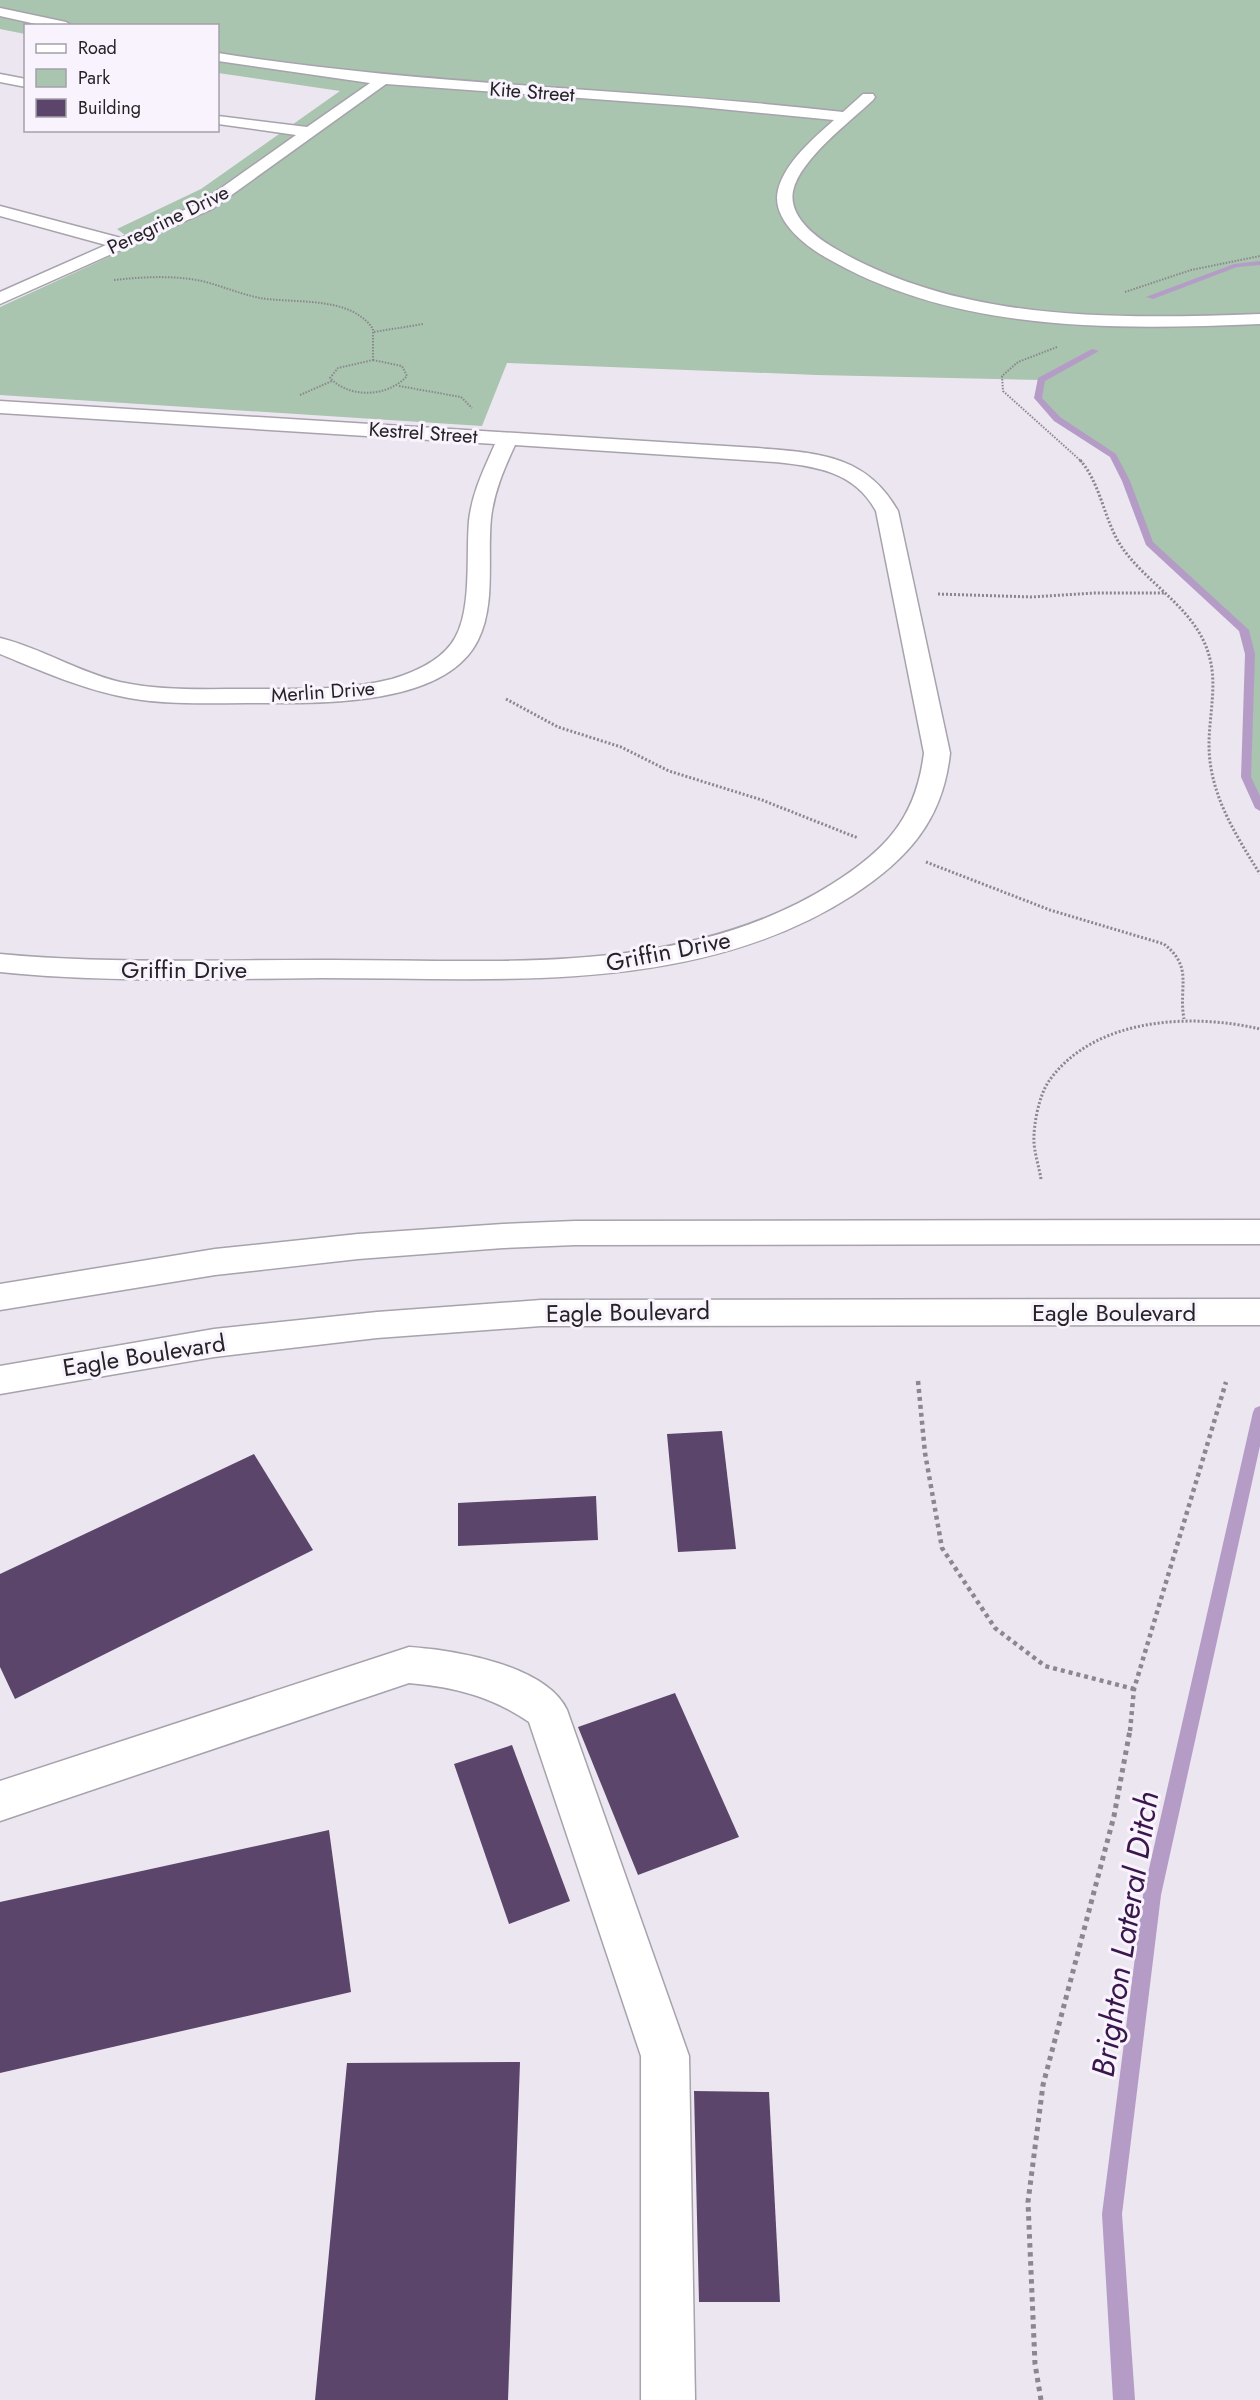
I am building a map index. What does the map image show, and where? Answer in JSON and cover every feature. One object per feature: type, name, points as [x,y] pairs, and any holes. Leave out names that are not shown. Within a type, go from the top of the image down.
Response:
[{"type":"street","points":[[0,12],[57,24]]},
{"type":"street","name":"Kite Street","points":[[219,57],[382,80],[494,90],[734,103],[847,117]]},
{"type":"street","points":[[0,78],[24,83]]},
{"type":"street","name":"Peregrine Drive","points":[[0,299],[123,244],[220,197],[382,80]]},
{"type":"street","points":[[868,97],[797,167],[785,194],[789,213],[803,233],[825,250],[859,269],[932,295],[1055,318],[1145,323],[1260,319]]},
{"type":"street","points":[[219,120],[310,132]]},
{"type":"street","points":[[0,211],[123,244]]},
{"type":"street","name":"Kestrel Street","points":[[0,406],[780,456],[845,469]]},
{"type":"street","name":"Merlin Drive","points":[[0,645],[92,682],[116,689],[167,695],[346,694],[392,686],[429,673],[457,654],[470,634],[482,508],[488,486],[507,439]]},
{"type":"street","name":"Griffin Drive","points":[[0,963],[109,970],[591,965],[673,955],[740,938],[785,922],[848,889],[895,850],[924,811],[932,789],[937,753],[887,511],[878,493],[869,484],[845,469]]},
{"type":"street","points":[[0,1297],[211,1262],[481,1236],[639,1232],[1260,1232]]},
{"type":"street","name":"Eagle Boulevard","points":[[0,1380],[116,1358],[225,1342],[377,1325],[530,1314],[721,1311],[1260,1312]]},
{"type":"street","points":[[0,1800],[409,1665],[454,1668],[521,1692],[546,1710],[665,2056],[668,2400]]},
{"type":"path","points":[[1135,288],[1166,276],[1224,260],[1260,256]]},
{"type":"path","points":[[114,280],[153,277],[188,278],[252,296],[332,305],[356,314],[374,332],[373,360]]},
{"type":"path","points":[[374,332],[423,324]]},
{"type":"path","points":[[1063,345],[1008,369],[1002,376],[1003,391],[1082,462],[1091,476],[1113,532],[1122,547],[1134,563],[1185,612],[1206,646],[1213,679],[1209,745],[1215,788],[1236,836],[1260,874]]},
{"type":"path","points":[[398,385],[408,376],[406,371],[394,363],[373,360],[338,368],[332,373],[332,381],[340,388],[364,392],[398,385],[461,397],[471,406],[473,416]]},
{"type":"path","points":[[293,397],[332,381]]},
{"type":"path","points":[[928,594],[1032,597],[1094,593],[1165,593]]},
{"type":"path","points":[[506,699],[558,727],[621,747],[669,771],[762,800],[861,838]]},
{"type":"path","points":[[919,859],[1059,913],[1164,944],[1181,959],[1184,968],[1185,977],[1180,998],[1184,1019]]},
{"type":"path","points":[[1041,1179],[1034,1141],[1048,1082],[1082,1050],[1135,1027],[1184,1019],[1260,1029]]},
{"type":"path","points":[[918,1381],[925,1453],[942,1548],[994,1628],[1045,1666],[1134,1689]]},
{"type":"path","points":[[1041,2400],[1035,2364],[1028,2202],[1043,2085],[1114,1816],[1128,1747],[1134,1689],[1226,1382]]},
{"type":"green space","points":[[0,0],[1260,0],[1260,808],[1246,777],[1250,654],[1244,630],[1149,543],[1126,481],[1113,456],[1057,419],[1038,398],[1041,380],[817,375],[507,363],[482,426],[0,395],[0,307],[137,244],[117,229],[201,189],[340,91],[219,73],[219,24],[24,24],[24,34],[0,29]]},
{"type":"building","points":[[722,1431],[736,1549],[678,1552],[667,1434]]},
{"type":"building","points":[[254,1454],[313,1550],[15,1699],[0,1667],[0,1574]]},
{"type":"building","points":[[596,1496],[598,1540],[458,1546],[458,1503]]},
{"type":"building","points":[[675,1693],[739,1837],[638,1875],[578,1727]]},
{"type":"building","points":[[512,1745],[570,1901],[509,1924],[454,1764]]},
{"type":"building","points":[[329,1830],[351,1992],[0,2073],[0,1902]]},
{"type":"building","points":[[520,2062],[508,2400],[315,2400],[347,2063]]},
{"type":"building","points":[[694,2091],[769,2092],[780,2302],[699,2302]]},
{"type":"waterway","name":"Brighton Lateral Ditch","points":[[1150,297],[1236,265],[1260,263]]},
{"type":"waterway","name":"Brighton Lateral Ditch","points":[[1095,351],[1041,380],[1038,398],[1057,419],[1113,456],[1126,481],[1149,543],[1244,630],[1250,654],[1246,777],[1260,808]]},
{"type":"waterway","name":"Brighton Lateral Ditch","points":[[1124,2400],[1112,2214],[1152,1895],[1260,1412]]}]
